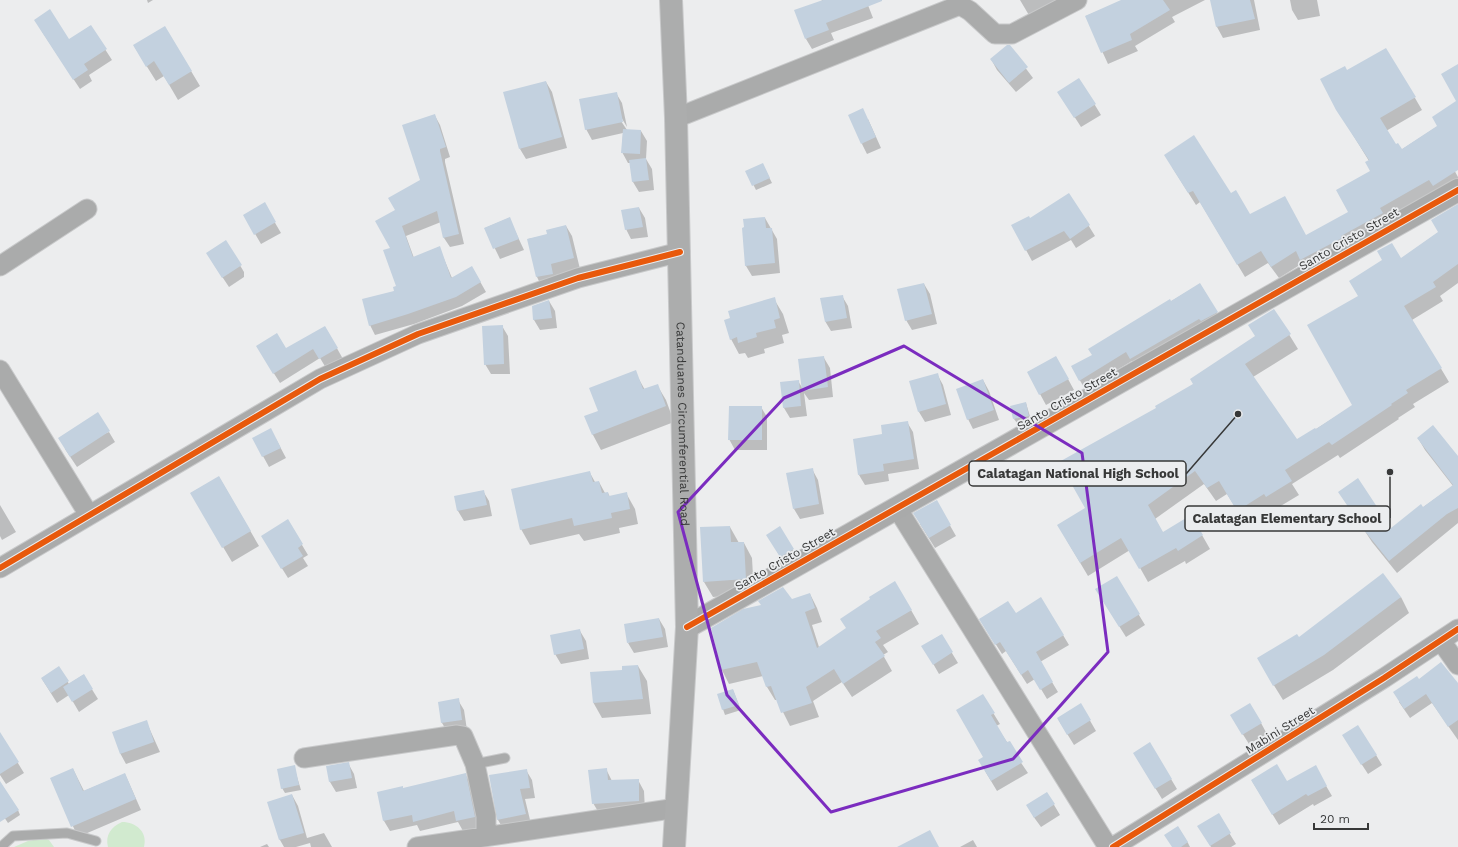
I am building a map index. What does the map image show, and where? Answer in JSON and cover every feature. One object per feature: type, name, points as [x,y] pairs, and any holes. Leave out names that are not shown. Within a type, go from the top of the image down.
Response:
[{"type":"main road","name":"Catanduanes Circumferential Road","points":[[671,0],[680,252],[687,627],[674,847]]},
{"type":"street","points":[[676,118],[958,3],[970,11],[995,34],[1012,34],[1077,0]]},
{"type":"street","name":"Santo Cristo Street","points":[[687,627],[1458,190]]},
{"type":"street","points":[[0,266],[87,209]]},
{"type":"street","points":[[0,568],[320,379],[418,334],[578,278],[680,252]]},
{"type":"street","points":[[0,370],[89,515]]},
{"type":"street","points":[[897,508],[1108,847]]},
{"type":"street","name":"Mabini Street","points":[[1113,847],[1458,629]]},
{"type":"street","points":[[1441,641],[1458,665]]},
{"type":"street","points":[[304,758],[457,735],[463,736],[475,764],[486,816],[486,836]]},
{"type":"street","points":[[417,847],[677,808]]},
{"type":"lane","points":[[475,764],[505,758]]},
{"type":"lane","points":[[1,847],[13,836],[67,833],[96,841]]},
{"type":"highlighted area","points":[[904,346],[1082,453],[1108,652],[1013,759],[831,812],[727,695],[678,512],[784,398]]},
{"type":"green space","points":[[122,822],[127,822],[140,829],[144,837],[144,847],[108,847],[108,835],[115,826]]},
{"type":"green space","points":[[44,838],[49,840],[54,847],[14,847],[28,841]]},
{"type":"building","points":[[823,0],[882,1],[826,23],[829,30],[805,39],[794,10]]},
{"type":"building","points":[[1121,0],[1163,0],[1170,10],[1130,34],[1132,40],[1101,53],[1085,16]]},
{"type":"building","points":[[1210,0],[1250,0],[1255,19],[1216,27]]},
{"type":"building","points":[[50,9],[69,39],[91,25],[107,49],[84,64],[88,70],[73,80],[34,20]]},
{"type":"building","points":[[165,26],[192,71],[169,85],[154,61],[146,67],[133,45]]},
{"type":"building","points":[[1007,45],[1010,45],[1028,67],[1009,83],[990,59]]},
{"type":"building","points":[[1386,48],[1416,97],[1380,118],[1396,144],[1398,143],[1402,149],[1437,126],[1432,117],[1456,101],[1441,74],[1458,64],[1458,170],[1433,186],[1429,180],[1380,208],[1383,213],[1341,236],[1342,238],[1300,260],[1296,251],[1271,267],[1261,251],[1237,265],[1193,191],[1188,193],[1164,155],[1194,135],[1231,193],[1236,190],[1250,214],[1285,196],[1306,235],[1348,212],[1336,190],[1370,171],[1365,162],[1369,160],[1336,110],[1320,79],[1345,66],[1347,70]]},
{"type":"building","points":[[1079,78],[1096,104],[1074,118],[1057,92]]},
{"type":"building","points":[[546,81],[562,137],[519,149],[503,92]]},
{"type":"building","points":[[617,92],[623,122],[585,130],[579,99]]},
{"type":"building","points":[[863,108],[876,137],[861,144],[848,115]]},
{"type":"building","points":[[435,114],[446,147],[440,149],[440,151],[459,234],[443,238],[437,211],[402,226],[413,257],[440,246],[451,278],[472,266],[481,282],[456,297],[369,326],[362,299],[394,291],[393,287],[396,286],[383,250],[390,248],[375,221],[395,210],[388,198],[420,180],[402,125]]},
{"type":"building","points":[[623,129],[641,130],[640,154],[621,153]]},
{"type":"building","points":[[646,158],[649,180],[632,182],[629,160]]},
{"type":"building","points":[[763,163],[770,178],[752,186],[745,171]]},
{"type":"building","points":[[1069,193],[1090,225],[1070,239],[1064,231],[1025,251],[1011,225],[1029,216],[1030,218]]},
{"type":"building","points":[[265,202],[276,222],[254,235],[243,215]]},
{"type":"building","points":[[1458,204],[1458,264],[1433,282],[1436,287],[1404,306],[1442,368],[1406,390],[1408,393],[1391,404],[1392,405],[1332,445],[1329,442],[1285,470],[1292,481],[1266,497],[1264,494],[1237,511],[1219,481],[1207,488],[1195,471],[1148,505],[1163,532],[1191,515],[1203,535],[1178,551],[1176,548],[1139,569],[1121,538],[1080,563],[1057,525],[1085,508],[1059,462],[1156,408],[1155,406],[1193,384],[1190,379],[1255,336],[1248,325],[1274,309],[1291,334],[1245,364],[1297,439],[1315,428],[1316,429],[1352,405],[1307,325],[1358,296],[1349,281],[1382,260],[1377,251],[1392,243],[1401,258],[1438,232],[1431,220]]},
{"type":"building","points":[[639,207],[643,227],[625,230],[621,210]]},
{"type":"building","points":[[510,217],[519,239],[493,249],[484,228]]},
{"type":"building","points":[[765,217],[766,228],[772,228],[775,263],[745,266],[742,228],[744,227],[743,219]]},
{"type":"building","points":[[566,225],[574,258],[551,264],[553,274],[536,277],[527,239],[547,234],[546,230]]},
{"type":"building","points":[[226,240],[242,265],[222,278],[206,253]]},
{"type":"building","points":[[924,283],[932,314],[905,321],[897,289]]},
{"type":"building","points":[[1200,283],[1218,312],[1201,321],[1199,319],[1130,359],[1126,352],[1079,381],[1071,366],[1092,355],[1088,349],[1170,299],[1171,301]]},
{"type":"building","points":[[843,295],[847,318],[825,322],[820,298]]},
{"type":"building","points":[[775,297],[780,318],[774,320],[776,328],[756,333],[757,337],[738,343],[737,337],[730,340],[724,320],[730,318],[728,311]]},
{"type":"building","points":[[549,300],[552,318],[533,320],[532,306]]},
{"type":"building","points":[[503,325],[504,364],[484,365],[482,326]]},
{"type":"building","points":[[325,326],[338,348],[319,359],[313,349],[273,374],[256,346],[277,333],[286,348]]},
{"type":"building","points":[[824,356],[828,387],[802,391],[798,359]]},
{"type":"building","points":[[1056,356],[1069,379],[1039,395],[1027,372]]},
{"type":"building","points":[[636,370],[643,389],[658,384],[666,406],[592,435],[584,416],[598,411],[589,388]]},
{"type":"building","points":[[938,373],[946,404],[918,412],[909,381]]},
{"type":"building","points":[[983,379],[994,410],[967,420],[956,389]]},
{"type":"building","points":[[799,380],[801,406],[783,408],[780,382]]},
{"type":"building","points":[[1026,402],[1029,416],[1013,419],[1010,406]]},
{"type":"building","points":[[729,406],[762,406],[762,440],[728,440]]},
{"type":"building","points":[[98,412],[110,431],[70,457],[58,438]]},
{"type":"building","points":[[908,421],[914,459],[883,464],[884,471],[858,475],[853,439],[882,434],[881,425]]},
{"type":"building","points":[[1433,425],[1458,456],[1458,508],[1447,514],[1389,561],[1364,530],[1338,492],[1358,478],[1391,528],[1421,504],[1423,507],[1453,485],[1417,438]]},
{"type":"building","points":[[271,428],[281,448],[262,457],[252,438]]},
{"type":"building","points":[[813,468],[819,504],[793,509],[786,473]]},
{"type":"building","points":[[590,471],[593,482],[599,481],[602,493],[608,492],[609,496],[627,492],[630,509],[611,513],[612,518],[574,526],[572,518],[520,530],[511,489]]},
{"type":"building","points":[[219,476],[251,531],[222,548],[190,493]]},
{"type":"building","points":[[484,490],[487,505],[457,511],[454,496]]},
{"type":"building","points":[[937,500],[951,525],[929,538],[913,513]]},
{"type":"building","points":[[288,519],[303,544],[298,548],[303,556],[281,569],[261,536]]},
{"type":"building","points":[[730,526],[731,542],[744,542],[746,579],[703,582],[700,527]]},
{"type":"building","points":[[780,526],[794,549],[780,557],[766,535]]},
{"type":"building","points":[[1383,573],[1401,597],[1324,655],[1273,686],[1257,658],[1297,634],[1299,637]]},
{"type":"building","points":[[1117,576],[1140,614],[1119,627],[1095,589]]},
{"type":"building","points":[[895,581],[912,610],[876,631],[881,638],[875,642],[885,656],[843,684],[834,669],[806,687],[812,703],[781,713],[771,686],[766,687],[757,662],[721,670],[711,628],[743,609],[761,605],[758,601],[783,587],[792,599],[810,593],[815,608],[805,612],[817,648],[846,628],[840,619],[870,599],[869,597]]},
{"type":"building","points":[[1041,597],[1064,635],[1036,652],[1053,682],[1040,690],[1028,670],[1021,675],[1000,642],[995,645],[979,619],[1008,601],[1016,613]]},
{"type":"building","points":[[659,618],[663,637],[627,643],[624,624]]},
{"type":"building","points":[[580,629],[584,649],[554,655],[550,635]]},
{"type":"building","points":[[942,634],[953,652],[933,665],[921,646]]},
{"type":"building","points":[[1441,662],[1458,683],[1458,720],[1448,727],[1426,694],[1404,709],[1393,692],[1417,676],[1419,679]]},
{"type":"building","points":[[638,665],[643,699],[593,703],[590,672],[622,670],[622,666]]},
{"type":"building","points":[[59,666],[69,681],[51,693],[41,678]]},
{"type":"building","points":[[84,674],[93,689],[72,702],[63,687]]},
{"type":"building","points":[[733,689],[739,705],[722,710],[717,694]]},
{"type":"building","points":[[983,694],[995,713],[991,715],[1007,742],[1010,741],[1023,762],[991,781],[978,760],[983,757],[956,710]]},
{"type":"building","points":[[459,698],[462,720],[441,723],[438,702]]},
{"type":"building","points":[[1081,703],[1091,720],[1067,735],[1057,718]]},
{"type":"building","points":[[1250,703],[1262,723],[1242,735],[1230,715]]},
{"type":"building","points":[[147,720],[154,742],[120,754],[112,732]]},
{"type":"building","points":[[1358,725],[1377,755],[1361,765],[1342,735]]},
{"type":"building","points":[[0,732],[19,762],[0,774]]},
{"type":"building","points":[[1150,742],[1172,779],[1155,789],[1133,753]]},
{"type":"building","points":[[349,762],[352,778],[329,782],[326,766]]},
{"type":"building","points":[[1277,764],[1287,781],[1316,765],[1327,786],[1308,796],[1306,794],[1272,815],[1251,780]]},
{"type":"building","points":[[295,765],[299,785],[281,789],[277,769]]},
{"type":"building","points":[[73,768],[83,791],[125,773],[136,799],[71,827],[50,778]]},
{"type":"building","points":[[607,768],[608,780],[639,779],[639,801],[592,804],[588,770]]},
{"type":"building","points":[[527,769],[530,788],[520,789],[526,814],[497,820],[489,775]]},
{"type":"building","points":[[466,773],[475,817],[456,821],[454,811],[413,822],[412,815],[383,821],[377,792],[403,786],[403,788]]},
{"type":"building","points":[[0,781],[19,810],[0,822]]},
{"type":"building","points":[[1047,792],[1055,804],[1034,818],[1026,805]]},
{"type":"building","points":[[292,794],[304,833],[279,840],[267,802]]},
{"type":"building","points":[[1219,813],[1231,833],[1210,846],[1197,826]]},
{"type":"building","points":[[1178,826],[1188,842],[1181,847],[1172,847],[1164,835]]},
{"type":"building","points":[[930,830],[939,847],[897,847]]},
{"type":"cycle path","points":[[687,627],[1458,190]]},
{"type":"cycle path","points":[[0,568],[320,379],[418,334],[578,278],[680,252]]},
{"type":"cycle path","points":[[1113,847],[1384,678],[1458,629]]},
{"type":"place","name":"Calatagan National High School","points":[[1238,414]]},
{"type":"place","name":"Calatagan Elementary School","points":[[1390,472]]}]
